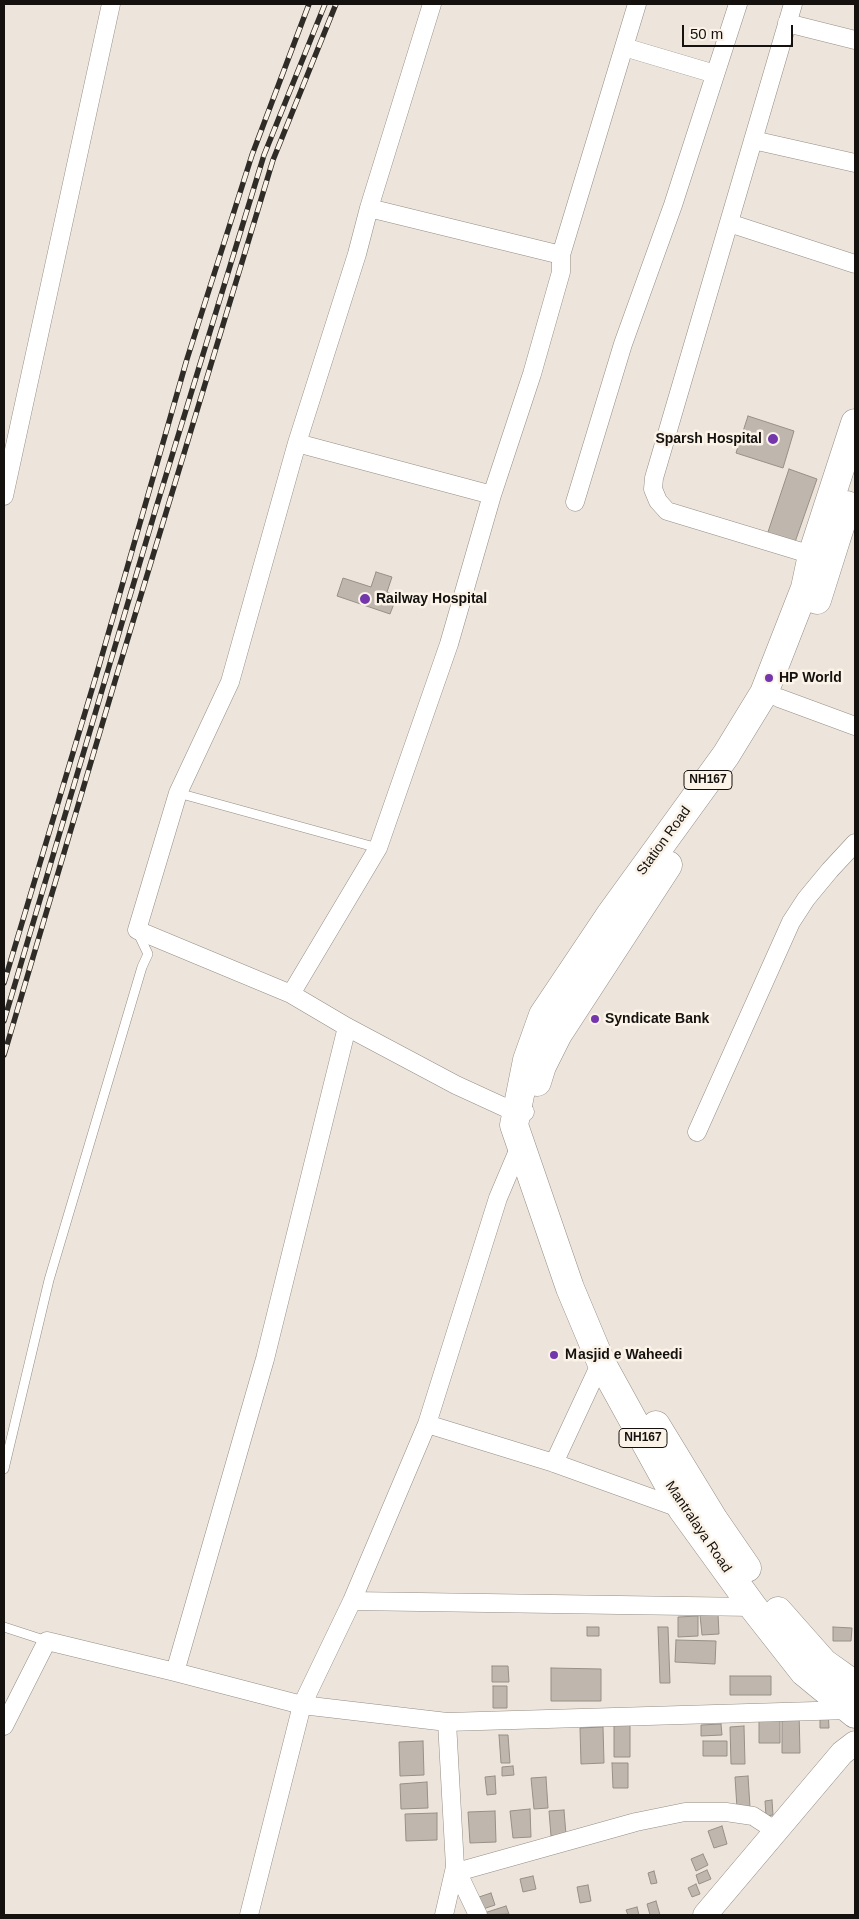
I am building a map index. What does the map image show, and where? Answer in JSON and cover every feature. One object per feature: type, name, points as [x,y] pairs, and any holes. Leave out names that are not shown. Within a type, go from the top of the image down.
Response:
[{"type":"highway","name":"Station Road","points":[[523,1112],[527,1060],[543,1015],[610,915],[726,755],[764,693],[805,588],[812,555],[855,423]]},
{"type":"highway","name":"Station Road","points":[[523,1112],[558,1034],[779,698],[821,591],[855,480]]},
{"type":"highway","name":"Mantralaya Road","points":[[523,1112],[514,1125],[570,1288],[601,1362],[682,1509],[753,1608],[804,1672],[853,1703]]},
{"type":"highway","name":"Mantralaya Road","points":[[523,1112],[526,1125],[568,1238],[580,1278],[615,1359],[714,1520],[769,1600],[824,1663],[853,1703]]},
{"type":"main road","points":[[706,1915],[842,1753],[855,1743]]},
{"type":"street","points":[[4,496],[111,4]]},
{"type":"street","points":[[432,4],[369,208],[358,254],[297,442],[230,682],[178,793],[137,930],[291,994],[347,1027],[456,1085],[523,1112]]},
{"type":"street","points":[[291,994],[378,848],[449,644],[492,495],[535,365],[561,272],[561,255],[637,4]]},
{"type":"street","points":[[575,502],[623,344],[673,205],[738,4]]},
{"type":"street","points":[[793,4],[654,478],[653,489],[658,501],[667,511],[812,555]]},
{"type":"street","points":[[787,23],[855,40]]},
{"type":"street","points":[[624,47],[715,74]]},
{"type":"street","points":[[753,140],[855,163]]},
{"type":"street","points":[[369,208],[561,255]]},
{"type":"street","points":[[729,222],[855,264]]},
{"type":"street","points":[[297,442],[492,495]]},
{"type":"street","points":[[779,698],[855,726]]},
{"type":"street","points":[[697,1132],[791,922],[806,899],[855,843]]},
{"type":"street","points":[[175,1672],[265,1359],[347,1027]]},
{"type":"street","points":[[249,1915],[302,1705],[352,1601],[427,1424],[498,1198],[520,1146]]},
{"type":"street","points":[[554,1463],[601,1362]]},
{"type":"street","points":[[427,1424],[554,1463],[682,1509]]},
{"type":"street","points":[[352,1601],[753,1608]]},
{"type":"street","points":[[4,1726],[47,1641],[302,1705],[447,1722],[853,1703]]},
{"type":"street","points":[[444,1915],[456,1869],[447,1722]]},
{"type":"street","points":[[456,1869],[636,1822],[685,1812],[726,1812],[753,1816],[776,1831]]},
{"type":"street","points":[[456,1869],[478,1915]]},
{"type":"lane","points":[[178,793],[378,848]]},
{"type":"lane","points":[[4,1469],[49,1280],[142,967],[148,954],[137,930]]},
{"type":"lane","points":[[4,1627],[47,1641]]},
{"type":"building","points":[[748,416],[794,431],[783,468],[736,453]]},
{"type":"building","points":[[789,469],[817,479],[794,545],[767,535]]},
{"type":"building","points":[[376,572],[392,577],[387,592],[397,596],[390,614],[337,596],[343,578],[371,587]]},
{"type":"building","points":[[718,1614],[719,1634],[702,1635],[700,1615]]},
{"type":"building","points":[[698,1616],[698,1636],[678,1637],[678,1617]]},
{"type":"building","points":[[587,1627],[599,1627],[599,1636],[587,1636]]},
{"type":"building","points":[[658,1627],[668,1627],[670,1683],[660,1683]]},
{"type":"building","points":[[833,1627],[852,1628],[851,1641],[833,1641]]},
{"type":"building","points":[[676,1640],[716,1641],[715,1664],[675,1662]]},
{"type":"building","points":[[492,1666],[508,1666],[509,1682],[492,1682]]},
{"type":"building","points":[[551,1668],[601,1669],[601,1701],[551,1701]]},
{"type":"building","points":[[730,1676],[771,1676],[771,1695],[730,1695]]},
{"type":"building","points":[[493,1686],[507,1686],[507,1708],[493,1708]]},
{"type":"building","points":[[820,1710],[828,1710],[829,1728],[820,1728]]},
{"type":"building","points":[[782,1711],[799,1711],[800,1753],[782,1753]]},
{"type":"building","points":[[780,1718],[780,1743],[759,1743],[759,1719]]},
{"type":"building","points":[[614,1721],[630,1721],[630,1757],[614,1757]]},
{"type":"building","points":[[721,1724],[722,1735],[701,1736],[701,1725]]},
{"type":"building","points":[[744,1726],[745,1764],[731,1764],[730,1727]]},
{"type":"building","points":[[603,1727],[604,1763],[581,1764],[580,1728]]},
{"type":"building","points":[[499,1735],[508,1735],[510,1763],[501,1763]]},
{"type":"building","points":[[423,1741],[424,1775],[400,1776],[399,1742]]},
{"type":"building","points":[[703,1741],[727,1741],[727,1756],[703,1756]]},
{"type":"building","points":[[612,1763],[628,1763],[628,1788],[613,1788]]},
{"type":"building","points":[[513,1766],[514,1775],[502,1776],[502,1767]]},
{"type":"building","points":[[495,1776],[496,1794],[487,1795],[485,1777]]},
{"type":"building","points":[[748,1776],[750,1807],[737,1808],[735,1777]]},
{"type":"building","points":[[546,1777],[548,1808],[534,1809],[531,1778]]},
{"type":"building","points":[[427,1782],[428,1808],[401,1809],[400,1784]]},
{"type":"building","points":[[772,1800],[773,1815],[766,1816],[765,1801]]},
{"type":"building","points":[[530,1809],[531,1837],[513,1838],[510,1811]]},
{"type":"building","points":[[564,1810],[566,1835],[551,1836],[549,1811]]},
{"type":"building","points":[[495,1811],[496,1842],[470,1843],[468,1812]]},
{"type":"building","points":[[437,1813],[437,1840],[406,1841],[405,1814]]},
{"type":"building","points":[[722,1826],[727,1844],[714,1848],[708,1831]]},
{"type":"building","points":[[703,1854],[708,1865],[696,1871],[691,1859]]},
{"type":"building","points":[[707,1870],[711,1879],[699,1884],[696,1875]]},
{"type":"building","points":[[654,1871],[657,1883],[651,1884],[648,1873]]},
{"type":"building","points":[[533,1876],[536,1889],[523,1892],[520,1879]]},
{"type":"building","points":[[696,1884],[700,1894],[692,1897],[688,1888]]},
{"type":"building","points":[[588,1885],[591,1901],[580,1903],[577,1887]]},
{"type":"building","points":[[491,1893],[495,1905],[480,1910],[476,1898]]},
{"type":"building","points":[[656,1901],[660,1915],[650,1915],[647,1904]]},
{"type":"building","points":[[506,1906],[509,1914],[478,1915]]},
{"type":"building","points":[[637,1907],[639,1915],[628,1915],[626,1910]]},
{"type":"railway","points":[[4,983],[99,666],[187,359],[252,155],[309,4]]},
{"type":"railway","points":[[4,1021],[156,508],[264,155],[325,4]]},
{"type":"railway","points":[[4,1055],[273,160],[336,4]]},
{"type":"place","name":"Sparsh Hospital","points":[[773,439]]},
{"type":"place","name":"Railway Hospital","points":[[365,599]]},
{"type":"place","name":"HP World","points":[[769,678]]},
{"type":"place","name":"Syndicate Bank","points":[[595,1019]]},
{"type":"place","name":"Ｍasjid e Waheedi","points":[[554,1355]]}]
